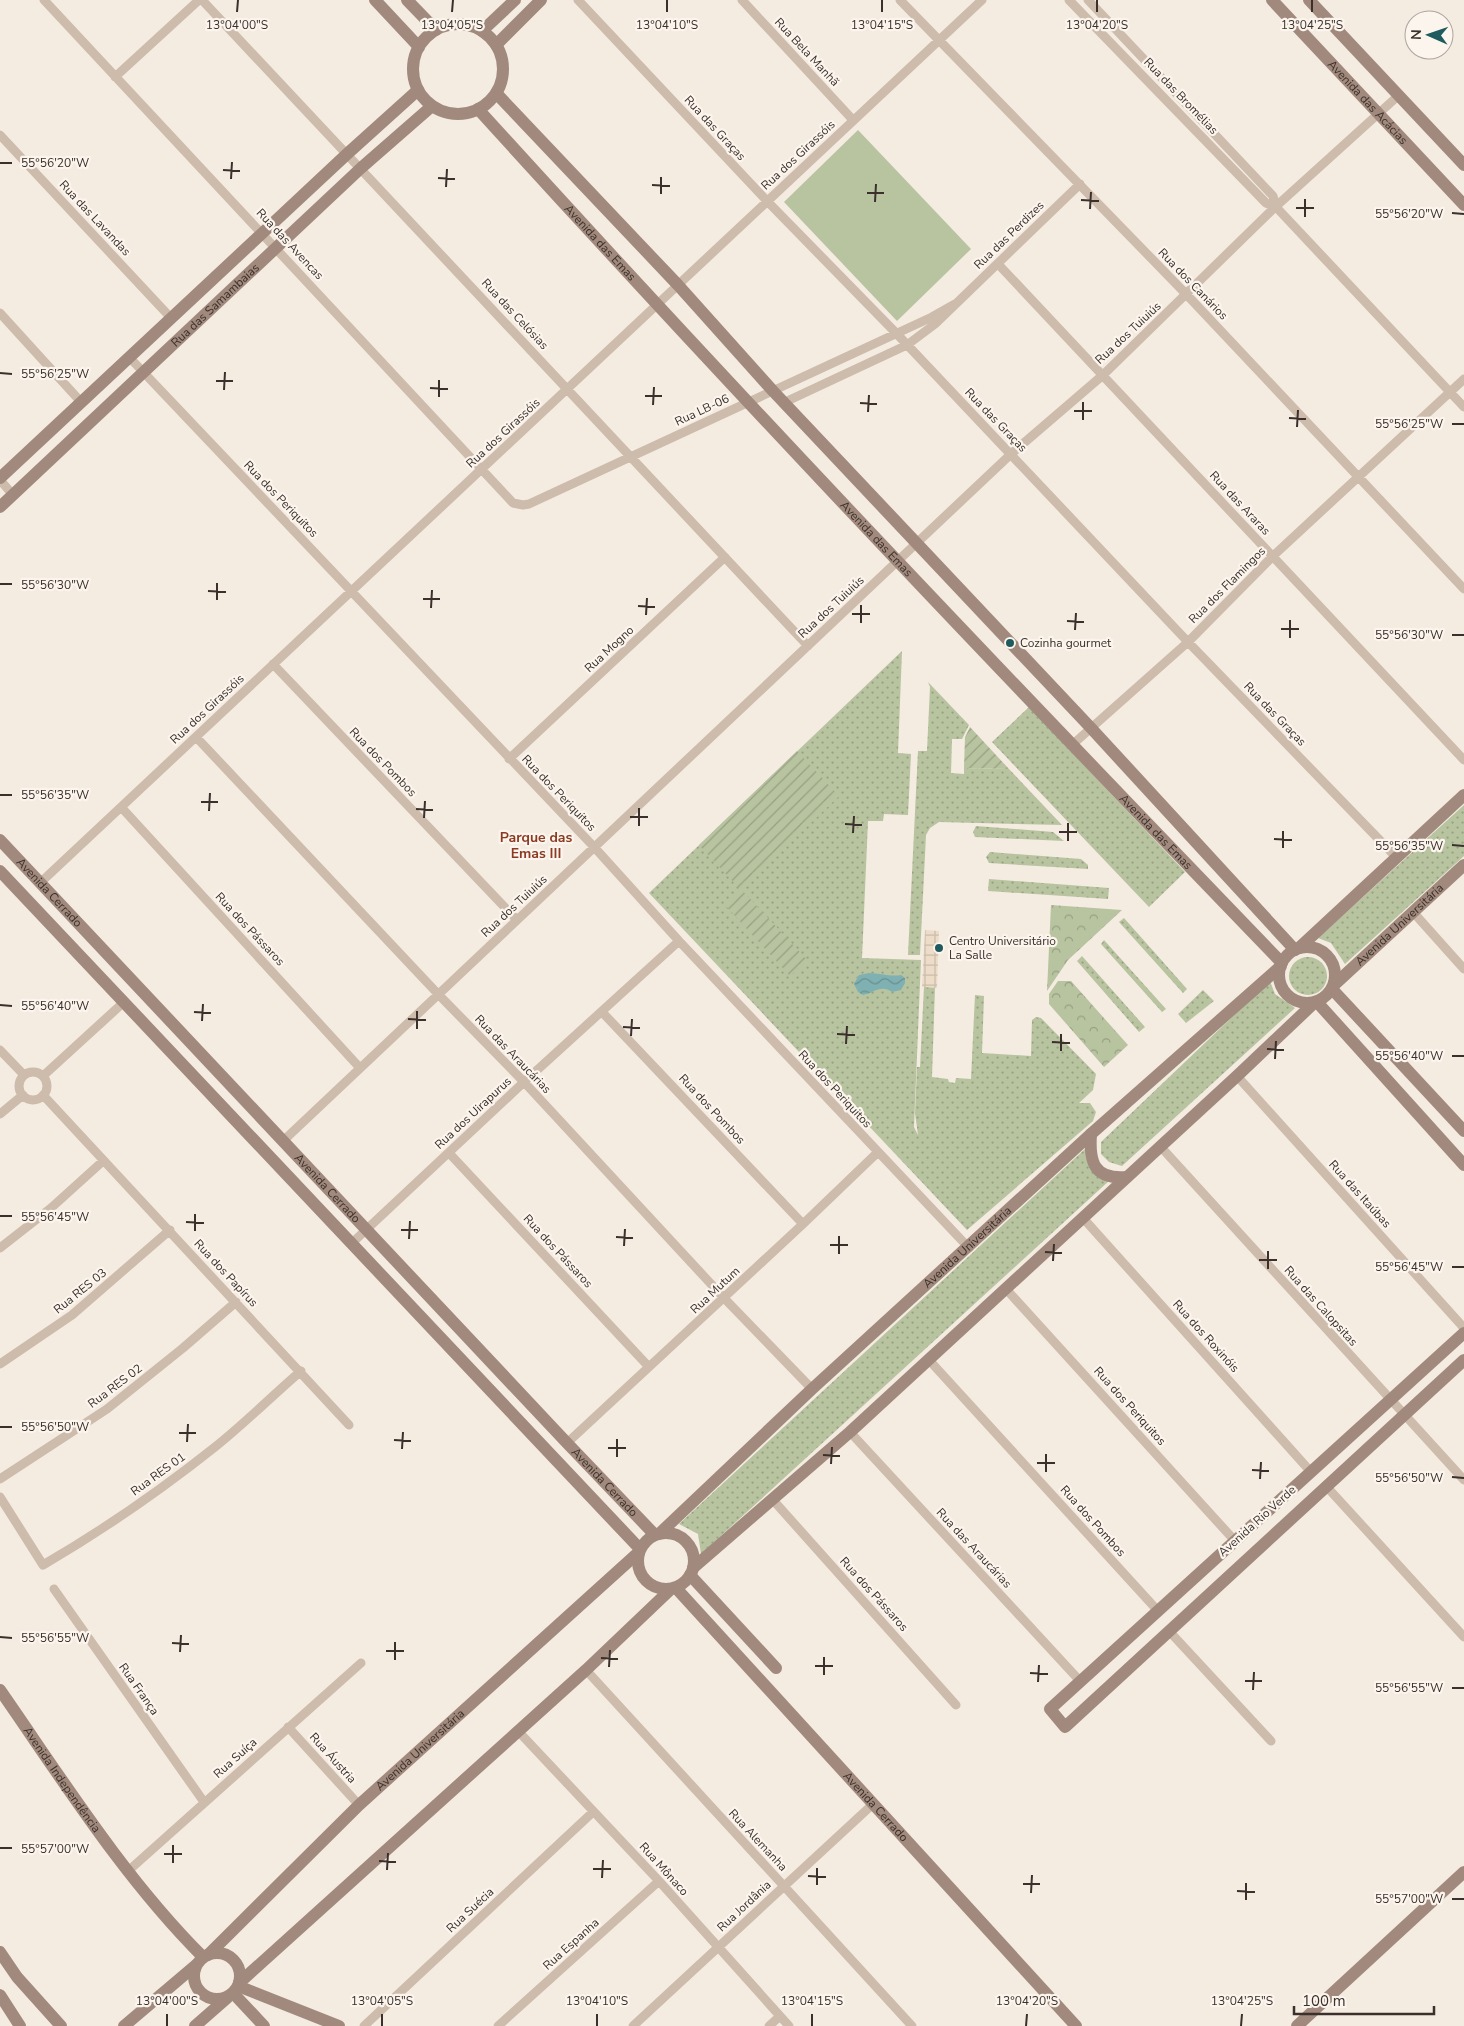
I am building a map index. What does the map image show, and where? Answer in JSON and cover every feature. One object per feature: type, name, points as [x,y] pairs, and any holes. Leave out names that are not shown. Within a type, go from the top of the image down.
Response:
[{"type":"street","name":"Rua das Avencas","points":[[44,0],[509,499],[518,504]]},
{"type":"street","points":[[116,77],[201,0]]},
{"type":"street","name":"Rua das Celósias","points":[[201,0],[632,456],[808,646]]},
{"type":"street","points":[[375,0],[419,47]]},
{"type":"street","points":[[407,0],[436,30]]},
{"type":"street","points":[[482,32],[516,0]]},
{"type":"street","points":[[496,45],[541,0]]},
{"type":"street","name":"Rua das Graças","points":[[578,0],[767,201],[896,333],[1188,642],[1396,857]]},
{"type":"street","name":"Rua Bela Manhã","points":[[742,0],[853,120]]},
{"type":"street","name":"Rua dos Canários","points":[[900,0],[1187,295],[1464,589]]},
{"type":"street","name":"Rua dos Girassóis","points":[[40,883],[982,0]]},
{"type":"street","name":"Rua das Bromélias","points":[[1070,0],[1266,203],[1276,207],[1464,407]]},
{"type":"street","name":"Rua das Bromélias","points":[[1088,0],[1273,196],[1276,207]]},
{"type":"street","name":"Avenida das Acácias","points":[[1272,0],[1464,205]]},
{"type":"street","points":[[1309,0],[1464,165]]},
{"type":"street","points":[[455,24],[474,27],[496,45],[500,54],[502,69],[500,84],[496,93],[478,109],[463,114],[439,110],[432,106],[418,90],[415,82],[414,64],[419,47],[436,30],[455,24]]},
{"type":"street","name":"Rua das Samambaias","points":[[0,479],[262,233],[418,90]]},
{"type":"street","name":"Avenida das Emas","points":[[496,93],[678,285],[773,392],[1297,949]]},
{"type":"street","name":"Rua dos Tuiuiús","points":[[282,1141],[1011,454],[1102,375],[1276,207],[1399,96]]},
{"type":"street","name":"Rua das Samambaias","points":[[0,507],[361,168],[432,106]]},
{"type":"street","name":"Avenida das Emas","points":[[478,109],[656,305],[1281,965]]},
{"type":"street","name":"Rua das Lavandas","points":[[0,135],[171,318]]},
{"type":"street","name":"Rua das Perdizes","points":[[907,345],[935,324],[1080,184]]},
{"type":"street","name":"Rua das Araras","points":[[998,264],[1464,760]]},
{"type":"street","name":"Rua das Perdizes","points":[[896,333],[932,317],[955,304]]},
{"type":"street","points":[[0,313],[81,402]]},
{"type":"street","name":"Rua LB-06","points":[[518,504],[529,504],[773,392],[896,333]]},
{"type":"street","points":[[784,403],[907,345]]},
{"type":"street","name":"Rua dos Periquitos","points":[[129,357],[595,848],[679,941],[969,1248]]},
{"type":"street","name":"Rua dos Flamingos","points":[[1072,745],[1188,642],[1273,556],[1464,379]]},
{"type":"street","points":[[0,479],[13,495]]},
{"type":"street","name":"Rua Mogno","points":[[509,759],[725,557]]},
{"type":"street","name":"Rua dos Pombos","points":[[273,664],[517,920]]},
{"type":"street","name":"Rua das Araucárias","points":[[196,737],[812,1389]]},
{"type":"street","points":[[1315,1003],[1303,1004],[1286,994],[1279,978],[1281,965],[1289,954],[1297,949],[1464,795]]},
{"type":"street","name":"Rua dos Pássaros","points":[[121,807],[360,1068]]},
{"type":"street","name":"Avenida Cerrado","points":[[0,840],[566,1443],[657,1534]]},
{"type":"street","name":"Avenida Universitária","points":[[1333,987],[1464,865]]},
{"type":"street","name":"Avenida Cerrado","points":[[0,871],[640,1551]]},
{"type":"street","points":[[1413,912],[1464,969]]},
{"type":"street","name":"Rua dos Uirapurus","points":[[352,1244],[524,1082],[679,941]]},
{"type":"street","points":[[195,2026],[674,1589],[686,1581],[692,1571],[929,1360],[1315,1003],[1328,995],[1333,987],[1336,975],[1329,957],[1314,948],[1297,949]]},
{"type":"street","name":"Avenida Universitária","points":[[657,1534],[812,1389],[969,1248],[1091,1134],[1281,965]]},
{"type":"street","points":[[1333,987],[1464,1131]]},
{"type":"street","points":[[43,1076],[124,1002]]},
{"type":"street","points":[[1315,1003],[1464,1165]]},
{"type":"street","name":"Rua dos Pombos","points":[[602,1012],[803,1224]]},
{"type":"street","points":[[0,1050],[24,1075]]},
{"type":"street","points":[[34,1072],[43,1076],[47,1085],[43,1095],[33,1099],[23,1095],[19,1085],[24,1075],[34,1072]]},
{"type":"street","name":"Rua das Itaúbas","points":[[1237,1076],[1464,1328]]},
{"type":"street","points":[[0,1114],[23,1095]]},
{"type":"street","name":"Rua dos Papírus","points":[[43,1095],[301,1371],[349,1425]]},
{"type":"street","points":[[1091,1134],[1090,1156],[1098,1170],[1107,1176],[1116,1178],[1127,1177]]},
{"type":"street","name":"Rua das Calopsitas","points":[[1160,1146],[1464,1480]]},
{"type":"street","name":"Rua Mutum","points":[[566,1443],[724,1298],[878,1152]]},
{"type":"street","name":"Rua dos Pássaros","points":[[449,1153],[649,1367]]},
{"type":"street","points":[[0,1248],[51,1208],[103,1161]]},
{"type":"street","name":"Rua dos Roxinóis","points":[[1083,1218],[1311,1472]]},
{"type":"street","name":"Rua RES 03","points":[[0,1364],[72,1315],[170,1230]]},
{"type":"street","name":"Rua dos Periquitos","points":[[1006,1289],[1235,1541]]},
{"type":"street","name":"Rua RES 02","points":[[0,1479],[107,1409],[183,1348],[236,1302]]},
{"type":"street","name":"Avenida Rio Verde","points":[[1464,1333],[1050,1709],[1065,1727],[1464,1360]]},
{"type":"street","name":"Rua dos Pombos","points":[[929,1360],[1158,1611]]},
{"type":"street","name":"Rua RES 01","points":[[0,1497],[43,1565],[104,1528],[164,1486],[217,1446],[301,1371]]},
{"type":"street","name":"Rua das Araucárias","points":[[850,1432],[1080,1681]]},
{"type":"street","points":[[1326,1486],[1464,1637]]},
{"type":"street","name":"Rua dos Pássaros","points":[[772,1500],[956,1705]]},
{"type":"street","points":[[674,1589],[661,1590],[652,1586],[644,1580],[638,1564],[640,1551],[647,1540],[657,1534],[673,1533],[688,1543],[693,1552],[692,1571],[776,1668]]},
{"type":"street","name":"Avenida Universitária","points":[[124,2026],[203,1959],[359,1805],[640,1551]]},
{"type":"street","name":"Rua França","points":[[54,1589],[204,1802]]},
{"type":"street","name":"Avenida Cerrado","points":[[674,1589],[1076,2026]]},
{"type":"street","points":[[1169,1631],[1271,1741]]},
{"type":"street","name":"Rua Suíça","points":[[127,1872],[361,1663]]},
{"type":"street","name":"Rua Alemanha","points":[[586,1670],[912,2026]]},
{"type":"street","name":"Avenida Independência","points":[[0,1690],[127,1872],[173,1928],[203,1959]]},
{"type":"street","name":"Rua Áustria","points":[[288,1727],[359,1805]]},
{"type":"street","name":"Rua Mônaco","points":[[518,1731],[659,1881],[717,1948],[789,2026]]},
{"type":"street","name":"Rua Jordânia","points":[[633,2026],[873,1804]]},
{"type":"street","name":"Rua Suécia","points":[[364,2026],[594,1812]]},
{"type":"street","points":[[1297,2026],[1464,1872]]},
{"type":"street","name":"Rua Espanha","points":[[498,2026],[659,1881]]},
{"type":"street","points":[[0,1952],[17,1977],[61,2026]]},
{"type":"street","points":[[234,1990],[239,1971],[230,1958],[223,1954],[203,1959],[194,1977],[202,1994],[216,1999],[234,1990],[339,2026]]},
{"type":"street","points":[[234,1990],[264,2026]]},
{"type":"street","points":[[0,1995],[20,2026]]},
{"type":"street","points":[[769,2026],[780,2016]]},
{"type":"green space","points":[[858,130],[971,249],[897,321],[784,202]]},
{"type":"green space","points":[[902,651],[898,753],[911,754],[908,815],[884,814],[883,821],[868,821],[862,958],[921,960],[914,1127],[918,1135],[915,1113],[917,1067],[920,1067],[924,987],[935,987],[932,1077],[948,1079],[949,1082],[955,1083],[956,1078],[971,1079],[975,995],[984,996],[982,1053],[1031,1056],[1032,1020],[1036,1017],[1041,1018],[1096,1074],[1093,1090],[1079,1103],[1090,1103],[1096,1112],[1093,1121],[967,1230],[649,893]]},
{"type":"green space","points":[[928,682],[969,725],[962,739],[952,739],[951,773],[964,774],[964,768],[1009,769],[1062,825],[939,822],[930,828],[926,835],[920,955],[908,955],[918,751],[927,751],[930,687]]},
{"type":"green space","points":[[1029,707],[1185,872],[1149,907],[992,742]]},
{"type":"green space","points":[[970,727],[1009,769],[964,768],[965,737]]},
{"type":"green space","points":[[797,751],[839,796],[741,889],[807,960],[790,976],[724,904],[740,889],[699,845]]},
{"type":"green space","points":[[1464,805],[1464,856],[1345,964],[1331,943],[1318,938]]},
{"type":"green space","points":[[976,826],[1053,832],[1064,841],[975,837],[973,832]]},
{"type":"green space","points":[[990,852],[1081,859],[1088,865],[1088,869],[989,863],[986,857]]},
{"type":"green space","points":[[989,879],[1109,888],[1108,899],[988,891]]},
{"type":"green space","points":[[1051,905],[1122,910],[1068,960],[1047,991]]},
{"type":"green space","points":[[1124,918],[1187,989],[1183,993],[1119,922]]},
{"type":"green space","points":[[1104,940],[1166,1009],[1162,1012],[1101,944]]},
{"type":"green space","points":[[1082,956],[1145,1027],[1139,1032],[1077,961]]},
{"type":"green space","points":[[1308,957],[1322,962],[1327,976],[1322,990],[1308,995],[1294,990],[1289,976],[1294,962]]},
{"type":"green space","points":[[1058,981],[1071,981],[1128,1045],[1104,1067],[1049,1004],[1049,994]]},
{"type":"green space","points":[[1270,981],[1275,994],[1295,1008],[1122,1166],[1109,1162],[1101,1154],[1101,1142]]},
{"type":"green space","points":[[1203,990],[1214,1001],[1186,1023],[1178,1014]]},
{"type":"green space","points":[[1086,1148],[1088,1160],[1095,1172],[1110,1180],[701,1554],[698,1534],[679,1524]]},
{"type":"shaded area","points":[[925,930],[939,931],[937,988],[922,987]]},
{"type":"water","points":[[869,973],[901,975],[905,978],[905,983],[901,990],[892,992],[881,989],[863,995],[858,992],[854,984],[859,975]]},
{"type":"place","name":"Cozinha gourmet","points":[[1010,643]]},
{"type":"place","name":"Centro Universitário La Salle","points":[[939,948]]},
{"type":"district","name":"Parque das Emas III","points":[[536,846]]}]
